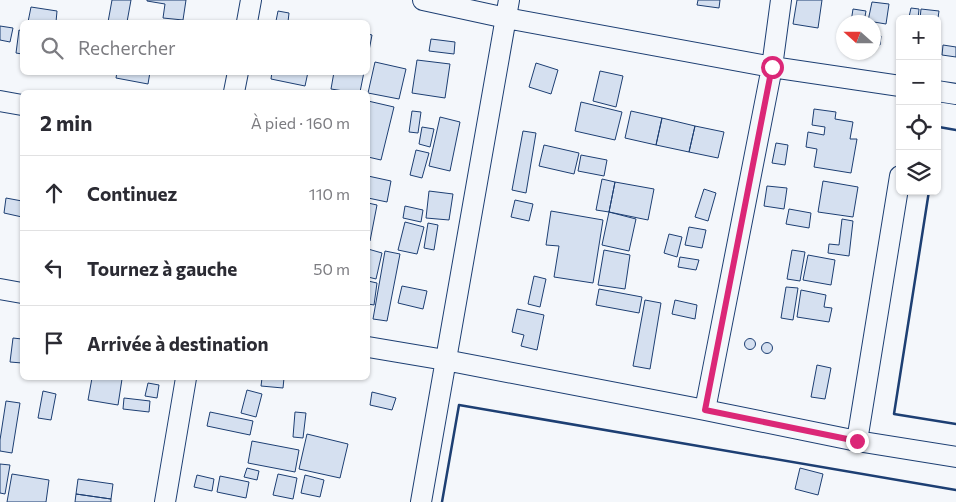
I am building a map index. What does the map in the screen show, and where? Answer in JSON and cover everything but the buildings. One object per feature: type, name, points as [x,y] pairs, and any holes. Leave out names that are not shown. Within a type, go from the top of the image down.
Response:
[{"type":"street","points":[[247,20],[251,0]]},
{"type":"street","points":[[423,0],[508,9],[772,67],[896,85]]},
{"type":"street","points":[[705,410],[772,67],[781,0]]},
{"type":"street","points":[[421,502],[508,9]]},
{"type":"street","points":[[234,90],[237,75]]},
{"type":"street","points":[[941,92],[956,94]]},
{"type":"street","points":[[0,101],[20,105]]},
{"type":"street","points":[[857,441],[897,195]]},
{"type":"street","points":[[0,289],[20,293]]},
{"type":"street","points":[[370,348],[446,360],[857,441],[956,457]]},
{"type":"street","points":[[165,502],[186,380]]},
{"type":"wall","points":[[941,127],[956,130]]},
{"type":"wall","points":[[928,195],[894,414],[956,424]]},
{"type":"wall","points":[[442,502],[459,405],[956,490]]},
{"type":"route","points":[[772,67],[705,410],[857,441]]}]
